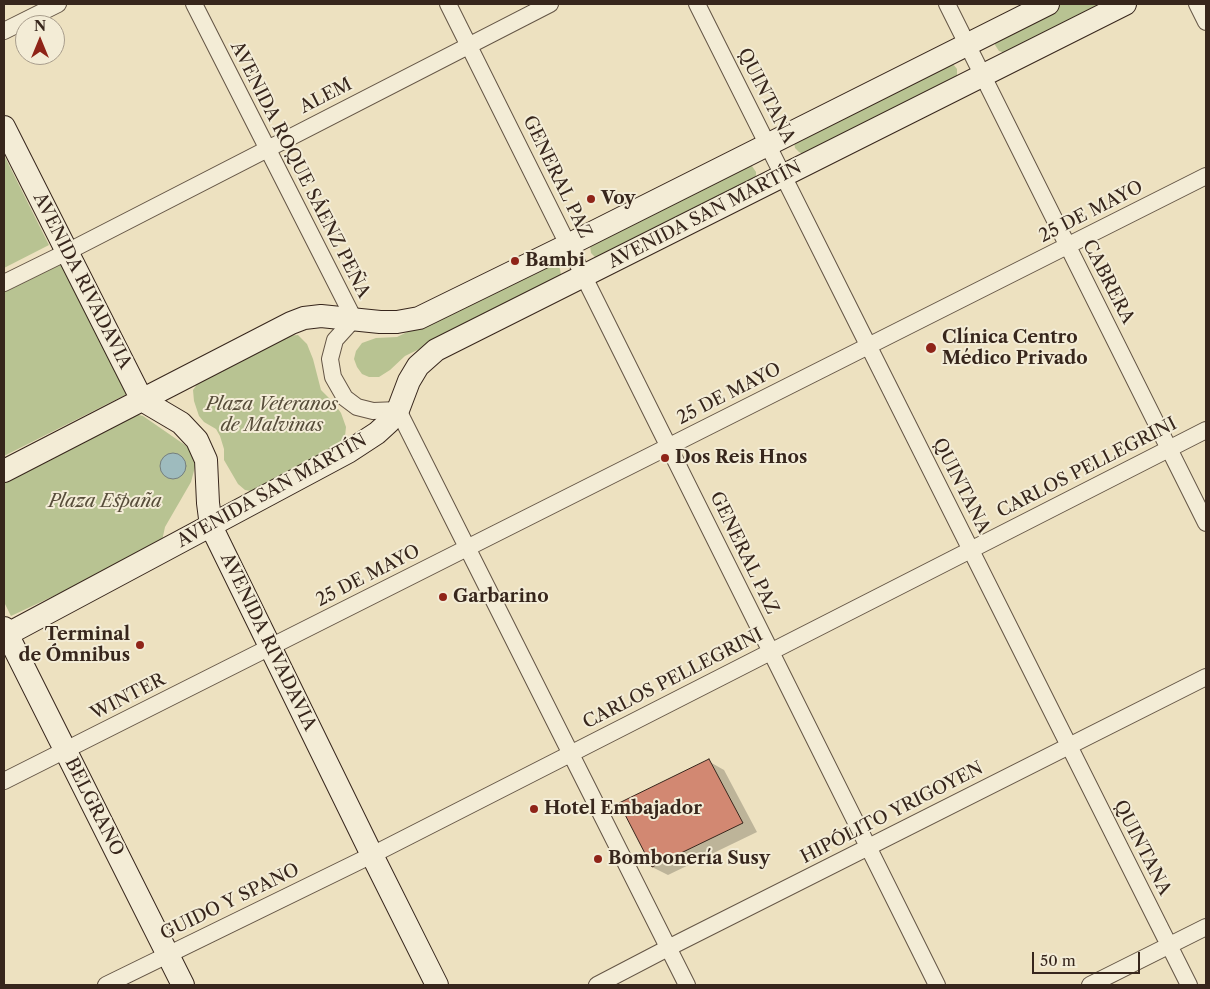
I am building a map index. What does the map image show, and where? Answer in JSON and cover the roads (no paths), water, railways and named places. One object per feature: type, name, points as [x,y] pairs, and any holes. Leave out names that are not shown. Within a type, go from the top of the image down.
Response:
[{"type":"main road","name":"AVENIDA SAN MARTÍN","points":[[4,472],[304,318],[321,316],[397,322],[419,318],[1048,4]]},
{"type":"main road","name":"AVENIDA SAN MARTÍN","points":[[5,633],[211,526],[348,452],[377,433],[398,410],[409,381],[418,366],[436,350],[1125,4]]},
{"type":"main road","name":"AVENIDA RIVADAVIA","points":[[4,127],[142,400],[181,423],[197,440],[206,460],[211,526],[437,985]]},
{"type":"main road","name":"BELGRANO","points":[[5,633],[66,750],[183,985]]},
{"type":"street","points":[[4,31],[58,4]]},
{"type":"street","name":"AVENIDA ROQUE SÁENZ PEÑA","points":[[194,4],[354,319],[335,340],[330,359],[333,376],[346,398],[357,407],[373,411],[398,410]]},
{"type":"street","name":"GENERAL PAZ","points":[[448,4],[937,985]]},
{"type":"street","name":"ALEM","points":[[4,283],[550,4]]},
{"type":"street","name":"QUINTANA","points":[[697,4],[1189,985]]},
{"type":"street","name":"CABRERA","points":[[947,4],[1206,523]]},
{"type":"street","points":[[1197,4],[1206,22]]},
{"type":"street","name":"25 DE MAYO","points":[[270,647],[1206,176]]},
{"type":"street","points":[[398,410],[687,985]]},
{"type":"street","name":"CARLOS PELLEGRINI","points":[[372,855],[1206,430]]},
{"type":"street","name":"WINTER","points":[[4,781],[270,647]]},
{"type":"street","name":"HIPÓLITO YRIGOYEN","points":[[597,985],[1206,677]]},
{"type":"street","name":"GUIDO Y SPANO","points":[[106,985],[372,855]]},
{"type":"street","points":[[1090,985],[1206,927]]},
{"type":"water","points":[[173,453],[182,457],[186,466],[182,475],[173,479],[164,475],[160,466],[164,457]]},
{"type":"place","name":"Voy","points":[[591,199]]},
{"type":"place","name":"Bambi","points":[[515,261]]},
{"type":"place","name":"Clínica Centro Médico Privado","points":[[931,348]]},
{"type":"place","name":"Dos Reis Hnos","points":[[665,458]]},
{"type":"place","name":"Garbarino","points":[[443,597]]},
{"type":"place","name":"Terminal de Ómnibus","points":[[140,645]]},
{"type":"place","name":"Hotel Embajador","points":[[534,809]]},
{"type":"place","name":"Bombonería Susy","points":[[598,859]]},
{"type":"park label","name":"Plaza Veteranos de Malvinas","points":[[272,415]]},
{"type":"park label","name":"Plaza España","points":[[105,502]]}]
